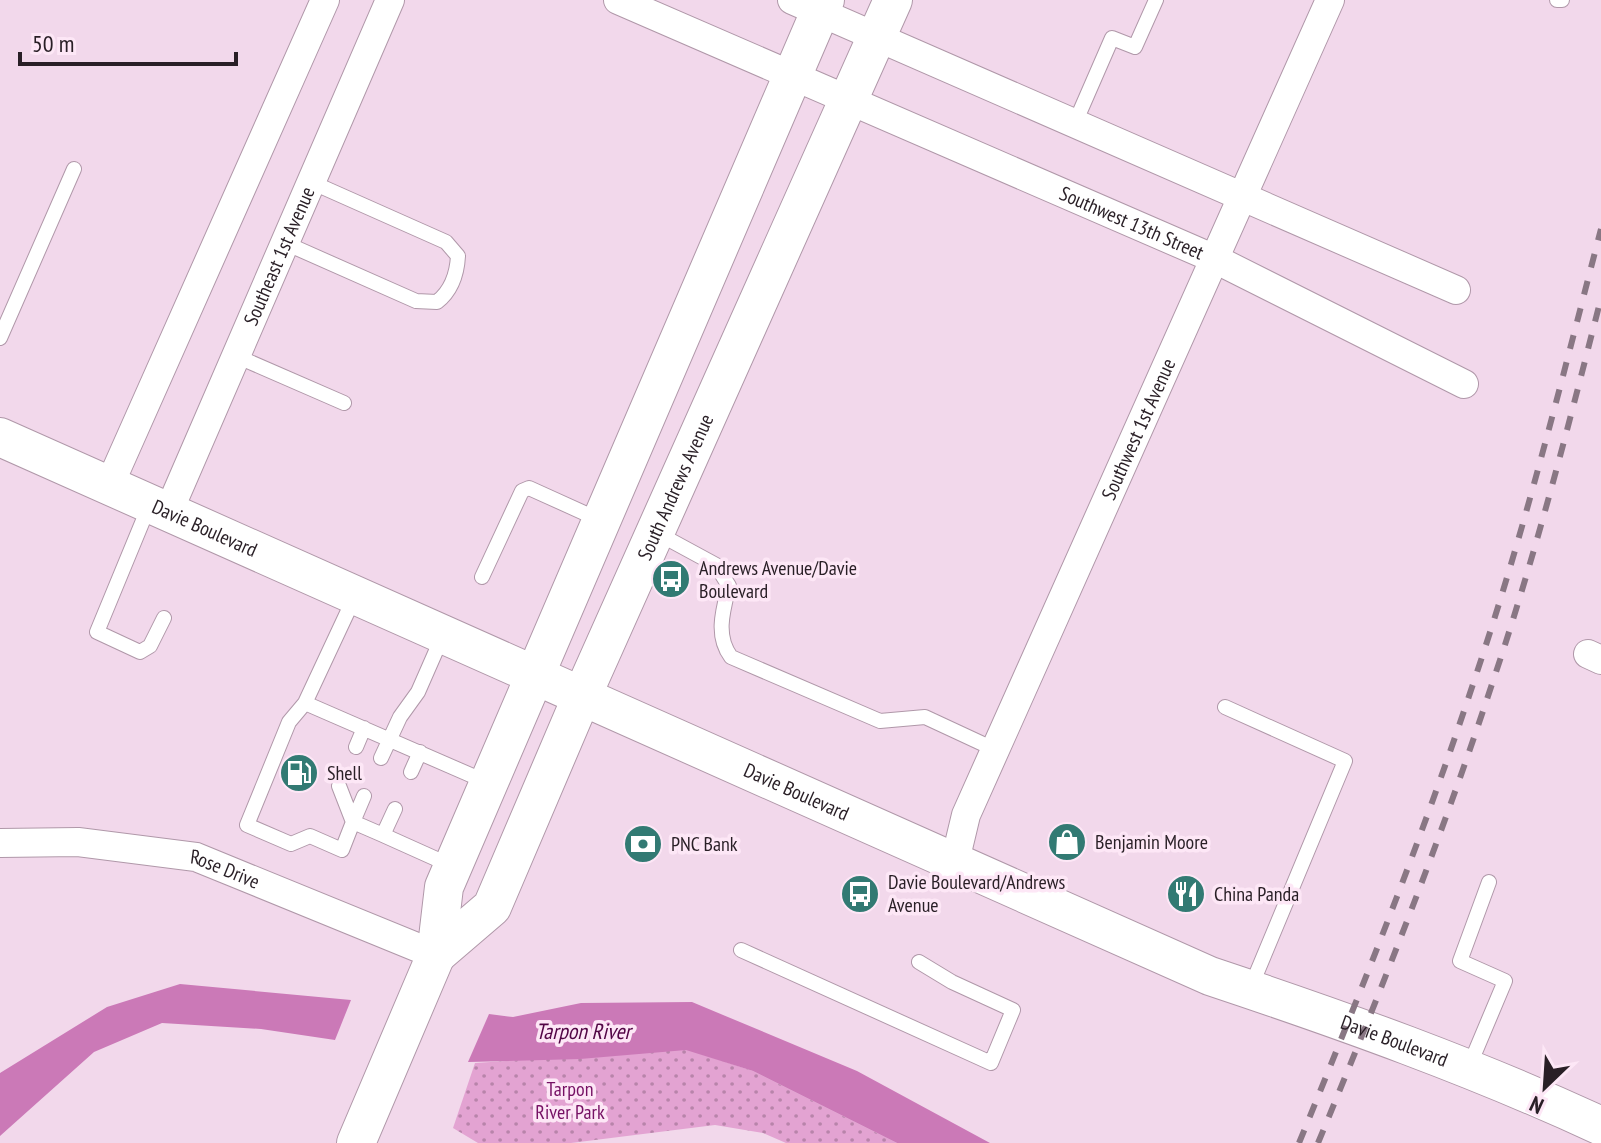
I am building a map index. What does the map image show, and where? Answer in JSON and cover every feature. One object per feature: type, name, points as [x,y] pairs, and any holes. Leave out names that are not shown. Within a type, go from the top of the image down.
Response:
[{"type":"main road","name":"South Andrews Avenue","points":[[436,955],[492,907],[582,696],[893,0]]},
{"type":"main road","name":"South Andrews Avenue","points":[[360,1142],[436,955],[444,887],[793,75],[812,4]]},
{"type":"main road","name":"Davie Boulevard","points":[[0,437],[1210,976],[1349,1022],[1601,1126]]},
{"type":"street","points":[[109,486],[325,0]]},
{"type":"street","name":"Southeast 1st Avenue","points":[[159,509],[236,356],[390,0]]},
{"type":"street","name":"Southwest 13th Street","points":[[618,0],[1215,259],[1464,384]]},
{"type":"street","name":"Southwest 1st Avenue","points":[[955,861],[966,815],[1330,0]]},
{"type":"street","points":[[812,4],[877,37],[1456,290]]},
{"type":"street","name":"Rose Drive","points":[[0,843],[78,842],[196,857],[436,955]]},
{"type":"lane","points":[[1075,123],[1112,38],[1135,47],[1156,0]]},
{"type":"lane","points":[[0,338],[74,169]]},
{"type":"lane","points":[[285,243],[416,301],[437,302],[446,296],[457,271],[458,256],[446,242],[311,182]]},
{"type":"lane","points":[[236,356],[344,403]]},
{"type":"lane","points":[[482,577],[522,491],[529,488],[602,521]]},
{"type":"lane","points":[[159,509],[97,632],[140,652],[150,646],[164,618]]},
{"type":"lane","points":[[655,533],[716,565],[729,586],[721,617],[723,646],[731,657],[880,721],[925,717],[996,750]]},
{"type":"lane","points":[[355,596],[305,703],[289,722],[247,825],[291,844],[310,836],[342,850],[364,796]]},
{"type":"lane","points":[[381,758],[418,692],[443,635]]},
{"type":"lane","points":[[305,703],[490,783]]},
{"type":"lane","points":[[1225,707],[1345,761],[1249,989]]},
{"type":"lane","points":[[356,747],[364,728]]},
{"type":"lane","points":[[411,772],[420,752]]},
{"type":"lane","points":[[339,786],[353,822],[453,867]]},
{"type":"lane","points":[[383,835],[395,809]]},
{"type":"lane","points":[[1468,1069],[1505,981],[1460,961],[1489,882]]},
{"type":"lane","points":[[741,950],[991,1063],[1013,1010],[952,982],[919,962]]},
{"type":"green space","name":"Tarpon River Park","points":[[686,1049],[753,1071],[897,1143],[786,1143],[763,1133],[715,1125],[571,1143],[478,1143],[453,1128],[475,1063]]},
{"type":"water","points":[[180,984],[351,1000],[335,1040],[261,1029],[162,1023],[94,1052],[0,1136],[0,1073],[107,1007]]},
{"type":"water","name":"Tarpon River","points":[[692,1002],[857,1071],[990,1143],[897,1143],[753,1071],[686,1050],[580,1059],[468,1062],[489,1014],[513,1017],[581,1003]]},
{"type":"railway","points":[[1299,1143],[1391,912],[1475,678],[1527,510],[1601,229]]},
{"type":"railway","points":[[1318,1143],[1410,915],[1492,684],[1537,540],[1601,298]]},
{"type":"place","name":"Andrews Avenue/Davie Boulevard","points":[[671,579]]},
{"type":"place","name":"Shell","points":[[299,773]]},
{"type":"place","name":"Benjamin Moore","points":[[1067,842]]},
{"type":"place","name":"PNC Bank","points":[[643,844]]},
{"type":"place","name":"Davie Boulevard/Andrews Avenue","points":[[860,894]]},
{"type":"place","name":"China Panda","points":[[1186,894]]}]
